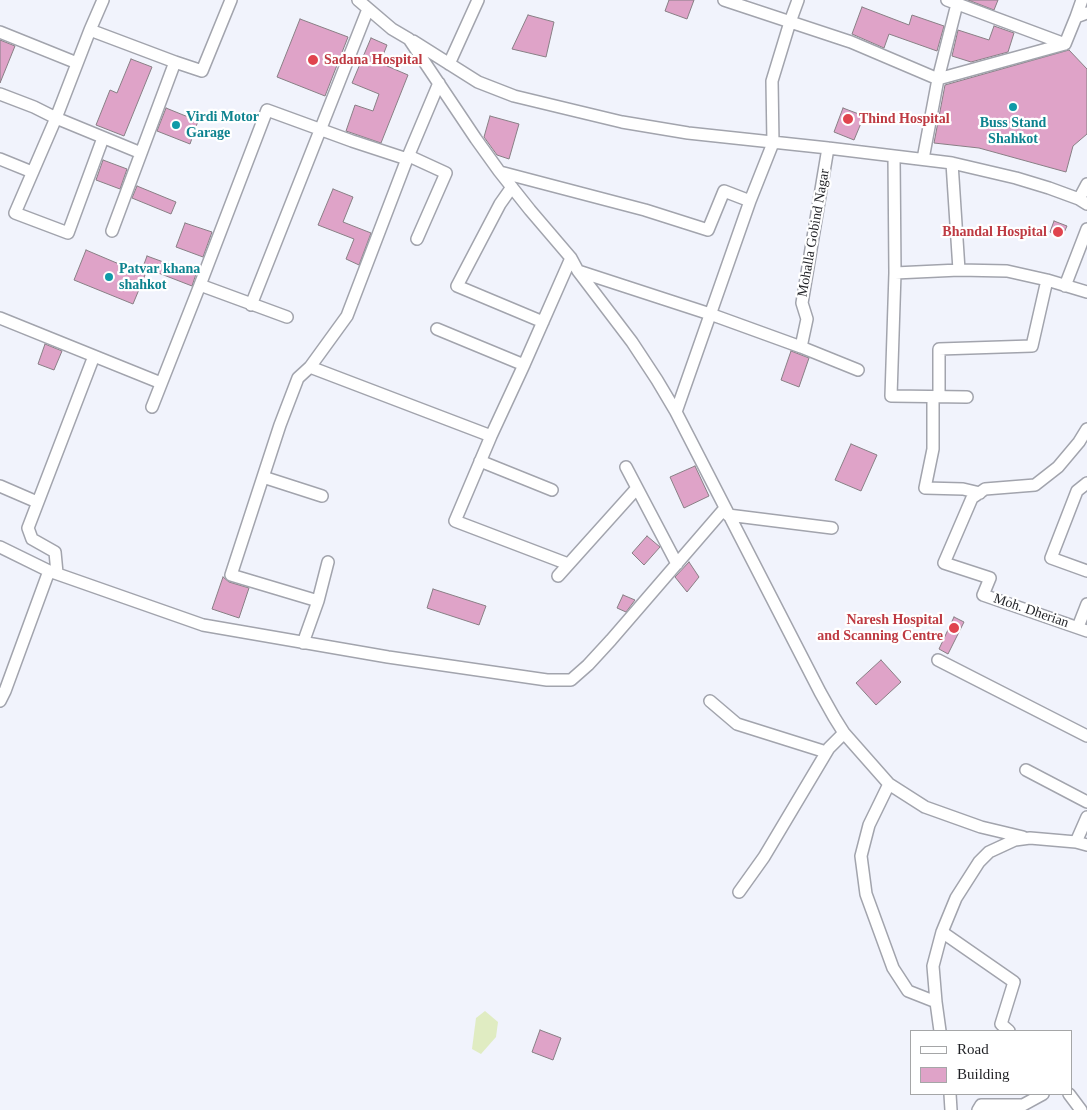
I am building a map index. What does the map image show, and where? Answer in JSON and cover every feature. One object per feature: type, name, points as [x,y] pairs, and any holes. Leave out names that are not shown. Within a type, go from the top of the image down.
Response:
[{"type":"street","points":[[103,0],[56,118],[15,212],[68,233],[104,138]]},
{"type":"street","points":[[90,30],[202,71],[231,0]]},
{"type":"street","points":[[358,0],[392,29],[410,38],[478,82],[514,96],[622,122],[688,134],[952,163],[1016,178],[1049,188],[1083,202],[1087,184]]},
{"type":"street","points":[[449,64],[478,0]]},
{"type":"street","points":[[724,0],[851,42],[938,79],[1065,44],[1082,15],[1082,0]]},
{"type":"street","points":[[676,412],[772,143],[772,81],[798,0]]},
{"type":"street","points":[[923,159],[954,1],[1065,44]]},
{"type":"street","points":[[251,305],[368,9]]},
{"type":"street","points":[[0,32],[77,63]]},
{"type":"street","points":[[410,38],[499,171],[571,258],[578,271],[632,342],[657,380],[676,412],[820,692],[844,733],[889,784],[925,807],[981,827],[1030,838],[1081,843],[1087,817]]},
{"type":"street","points":[[112,231],[175,62]]},
{"type":"street","points":[[318,601],[231,574],[298,378],[310,367],[347,316],[439,83]]},
{"type":"street","points":[[0,94],[141,153]]},
{"type":"street","points":[[152,408],[268,110],[446,173],[417,239]]},
{"type":"street","name":"Mohalla Gobind Nagar","points":[[801,347],[807,319],[802,303],[828,148]]},
{"type":"street","points":[[894,156],[895,273],[891,396],[967,397]]},
{"type":"street","points":[[0,159],[32,172]]},
{"type":"street","points":[[952,163],[959,270]]},
{"type":"street","points":[[499,171],[645,210],[708,230],[724,191],[750,201]]},
{"type":"street","points":[[512,186],[500,204],[457,286],[543,322]]},
{"type":"street","points":[[1065,286],[1087,229]]},
{"type":"street","points":[[568,564],[455,521],[571,258]]},
{"type":"street","points":[[895,273],[959,270],[1007,271],[1087,292]]},
{"type":"street","points":[[578,271],[710,314],[858,370]]},
{"type":"street","points":[[1047,280],[1032,346],[939,349],[933,449],[925,488],[963,489],[980,492],[985,489],[1034,485],[1058,467],[1079,442],[1087,429]]},
{"type":"street","points":[[200,285],[287,317]]},
{"type":"street","points":[[1,322],[161,383]]},
{"type":"street","points":[[437,329],[524,365]]},
{"type":"street","points":[[0,702],[53,572],[54,552],[32,539],[28,528],[94,356]]},
{"type":"street","points":[[310,367],[491,436]]},
{"type":"street","points":[[480,461],[552,490]]},
{"type":"street","points":[[626,467],[677,564]]},
{"type":"street","points":[[263,477],[322,496]]},
{"type":"street","points":[[1087,483],[1051,558],[1087,571]]},
{"type":"street","points":[[0,486],[37,502]]},
{"type":"street","points":[[558,576],[637,488]]},
{"type":"street","name":"Moh. Dherian","points":[[980,492],[972,498],[944,562],[990,578],[984,595],[1083,629]]},
{"type":"street","points":[[727,512],[832,528]]},
{"type":"street","points":[[0,547],[53,572],[203,625],[388,658],[547,680],[571,680],[588,665],[677,564],[727,512]]},
{"type":"street","points":[[303,643],[318,601],[328,562]]},
{"type":"street","points":[[1083,629],[1087,604]]},
{"type":"street","points":[[938,660],[1087,736]]},
{"type":"street","points":[[710,701],[738,724],[826,752]]},
{"type":"street","points":[[739,892],[764,857],[826,752],[844,733]]},
{"type":"street","points":[[1026,770],[1087,802]]},
{"type":"street","points":[[889,784],[869,825],[861,856],[866,894],[893,968],[908,991],[936,1002]]},
{"type":"street","points":[[940,1030],[933,966],[942,932],[956,898],[979,862],[989,852],[1015,840],[1030,838]]},
{"type":"street","points":[[942,932],[1014,982],[1000,1024],[1008,1030]]},
{"type":"street","points":[[950,1095],[951,1110]]},
{"type":"street","points":[[978,1110],[981,1105],[1023,1105],[1041,1095]]},
{"type":"street","points":[[1070,1095],[1081,1110]]},
{"type":"green space","points":[[485,1011],[498,1022],[496,1037],[481,1054],[472,1049],[476,1018]]},
{"type":"building","points":[[669,0],[694,0],[687,19],[665,11]]},
{"type":"building","points":[[968,0],[998,0],[994,10]]},
{"type":"building","points":[[862,7],[909,25],[912,15],[944,26],[937,51],[889,34],[884,48],[852,34]]},
{"type":"building","points":[[528,15],[554,22],[546,57],[512,49]]},
{"type":"building","points":[[300,19],[348,37],[325,96],[277,77]]},
{"type":"building","points":[[994,26],[1014,33],[1008,52],[971,62],[952,56],[958,30],[989,40]]},
{"type":"building","points":[[371,38],[387,45],[380,63],[408,75],[381,143],[346,131],[355,105],[373,111],[379,94],[352,83]]},
{"type":"building","points":[[0,40],[15,46],[0,83]]},
{"type":"building","name":"Buss Stand Shahkot","points":[[1069,50],[1087,69],[1087,134],[1073,146],[1066,172],[979,148],[934,143],[945,85]]},
{"type":"building","points":[[131,59],[152,67],[124,136],[96,125],[110,90],[117,93]]},
{"type":"building","name":"Virdi Motor Garage","points":[[166,108],[198,121],[190,144],[157,131]]},
{"type":"building","points":[[843,108],[864,116],[854,140],[834,132]]},
{"type":"building","points":[[490,116],[519,124],[509,159],[497,155],[484,137]]},
{"type":"building","points":[[103,160],[127,169],[120,189],[96,180]]},
{"type":"building","points":[[137,186],[176,202],[171,214],[132,198]]},
{"type":"building","points":[[333,189],[353,197],[343,222],[371,233],[359,265],[346,259],[354,239],[318,225]]},
{"type":"building","points":[[1054,221],[1067,226],[1062,237],[1050,232]]},
{"type":"building","points":[[185,223],[212,232],[203,257],[176,247]]},
{"type":"building","name":"Patvar khana shahkot","points":[[86,250],[145,275],[133,304],[74,280]]},
{"type":"building","points":[[147,256],[196,274],[192,286],[143,267]]},
{"type":"building","points":[[45,344],[62,351],[54,370],[38,364]]},
{"type":"building","points":[[791,351],[809,358],[799,387],[781,380]]},
{"type":"building","points":[[851,444],[877,455],[861,491],[835,480]]},
{"type":"building","points":[[695,466],[709,496],[684,508],[670,477]]},
{"type":"building","points":[[647,536],[660,547],[644,565],[632,553]]},
{"type":"building","points":[[689,562],[699,577],[687,592],[675,577]]},
{"type":"building","points":[[223,577],[229,582],[249,588],[239,618],[212,609]]},
{"type":"building","points":[[433,589],[486,606],[479,625],[427,608]]},
{"type":"building","points":[[623,595],[635,600],[626,612],[617,608]]},
{"type":"building","points":[[954,617],[964,622],[948,654],[939,649]]},
{"type":"building","points":[[881,660],[901,682],[876,705],[856,683]]},
{"type":"building","points":[[540,1030],[561,1038],[553,1060],[532,1052]]},
{"type":"place","name":"Sadana Hospital","points":[[313,60]]},
{"type":"place","name":"Buss Stand Shahkot","points":[[1013,107]]},
{"type":"place","name":"Thind Hospital","points":[[848,119]]},
{"type":"place","name":"Virdi Motor Garage","points":[[176,125]]},
{"type":"place","name":"Bhandal Hospital","points":[[1058,232]]},
{"type":"place","name":"Patvar khana shahkot","points":[[109,277]]},
{"type":"place","name":"Naresh Hospital and Scanning Centre","points":[[954,628]]}]
